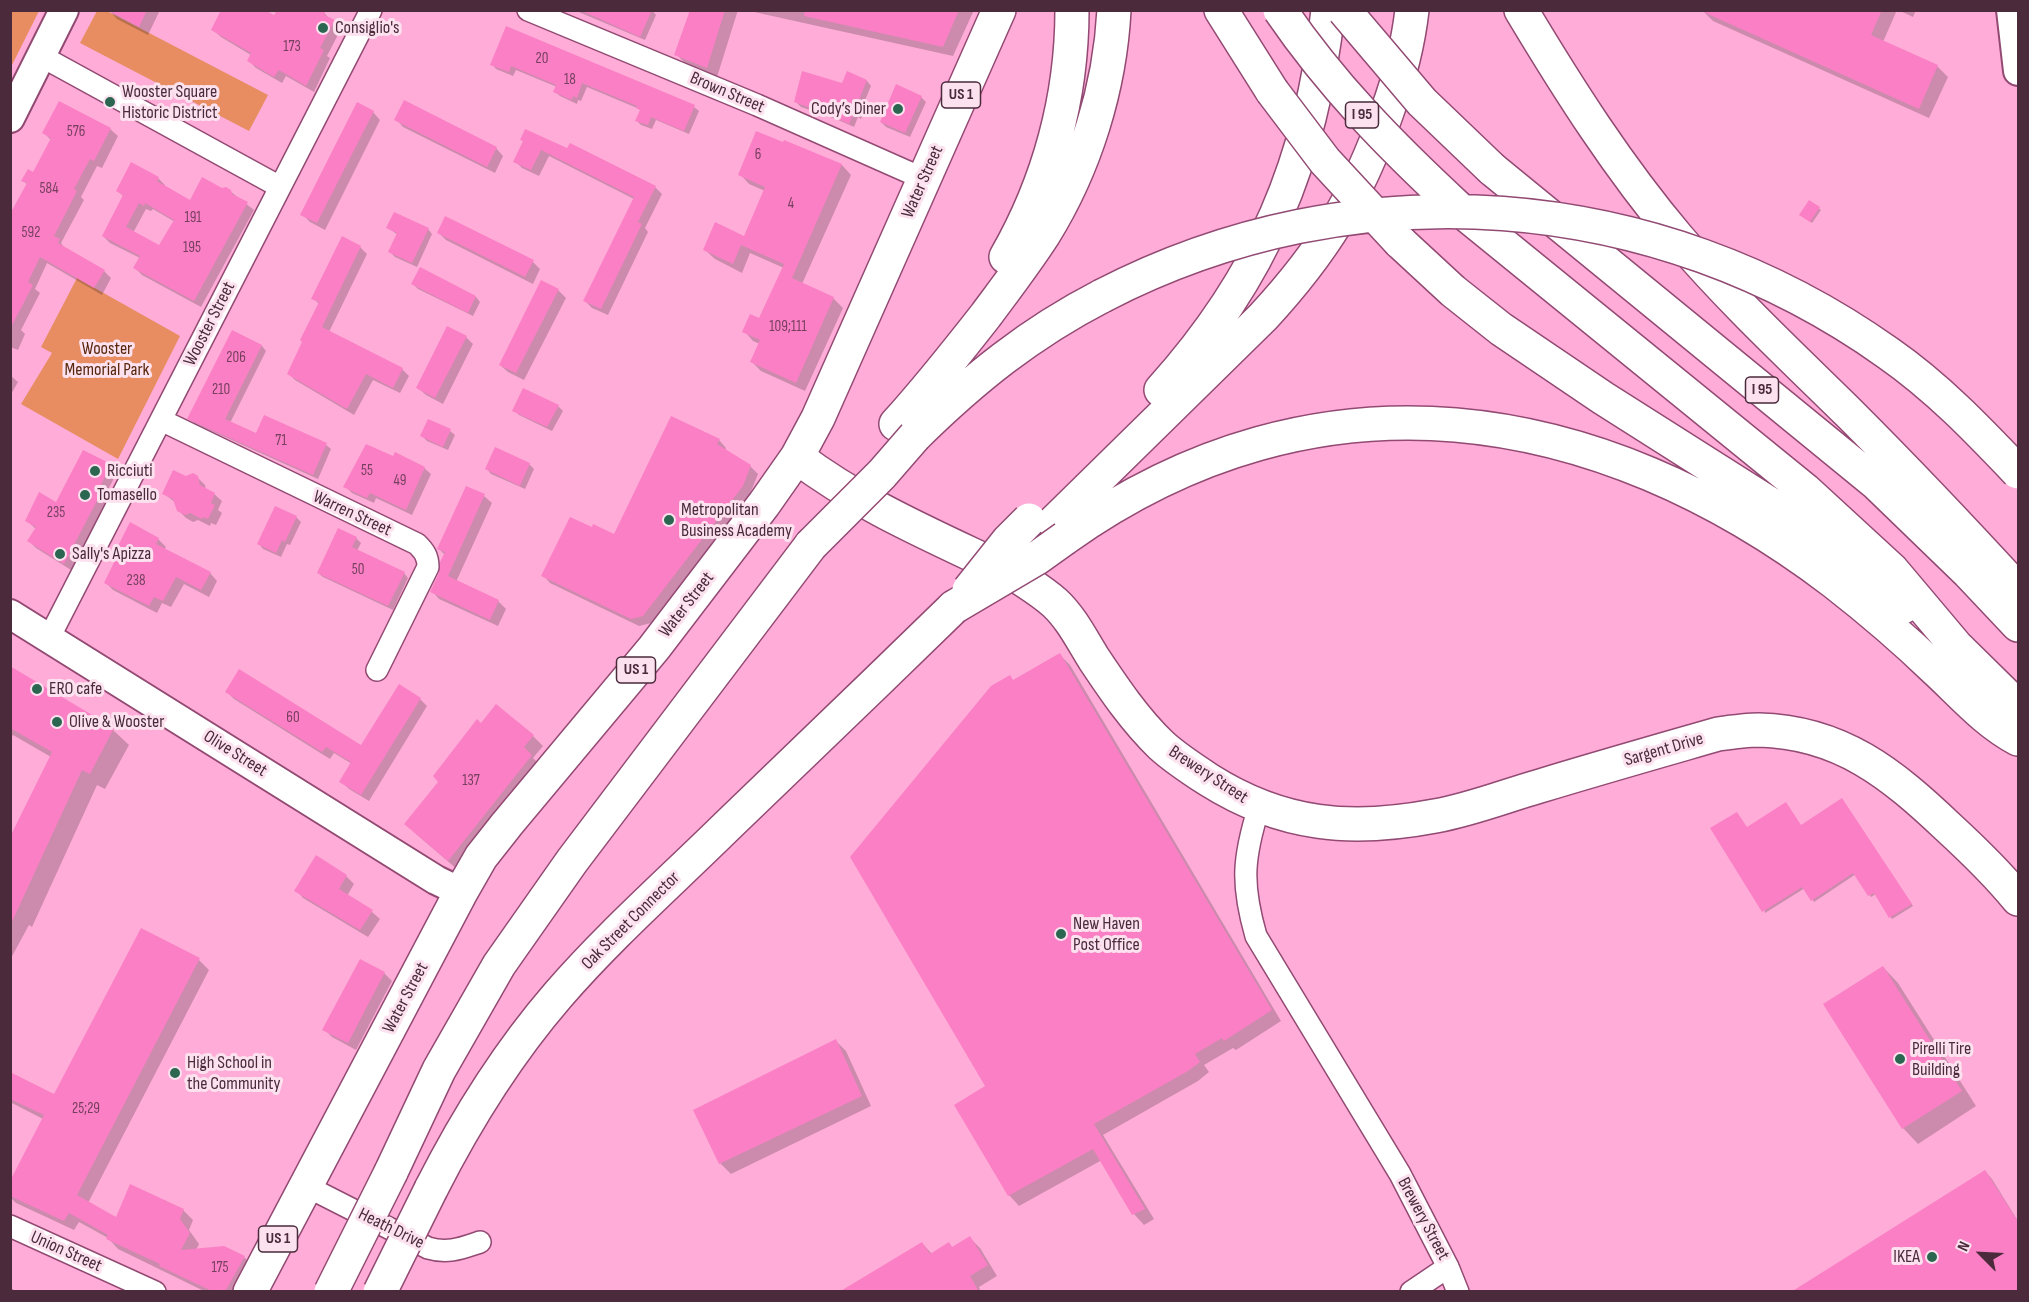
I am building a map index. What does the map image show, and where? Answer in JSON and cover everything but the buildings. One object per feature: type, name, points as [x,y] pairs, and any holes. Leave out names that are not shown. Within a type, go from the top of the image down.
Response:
[{"type":"main road","name":"Water Street","points":[[250,1292],[460,892],[482,857],[654,648],[797,457],[818,418],[999,10]]},
{"type":"main road","points":[[906,430],[925,372],[1001,266],[1028,216],[1057,132],[1068,74],[1072,10]]},
{"type":"main road","points":[[331,1292],[452,1044],[517,939],[572,861],[811,544],[882,474],[938,378],[1028,259],[1045,232],[1074,176],[1086,146],[1104,86],[1114,10]]},
{"type":"main road","points":[[1221,10],[1272,91],[1325,161],[1400,242],[1453,291],[1510,335],[1603,398],[1800,523],[1880,590],[1956,646]]},
{"type":"main road","name":"I 95","points":[[1280,10],[1323,69],[1363,116],[1458,208],[1805,490],[1893,570],[1956,646],[2014,726]]},
{"type":"main road","points":[[1047,529],[1130,422],[1181,368],[1219,317],[1245,276],[1280,209],[1298,160],[1315,100],[1328,10]]},
{"type":"main road","name":"I 95","points":[[1344,10],[1422,102],[1492,169],[1876,483],[2019,625]]},
{"type":"main road","points":[[1047,529],[1263,317],[1286,293],[1327,238],[1363,176],[1378,139],[1402,62],[1412,10]]},
{"type":"main road","points":[[1521,10],[1593,127],[1678,239],[1747,314],[1962,528],[2019,590]]},
{"type":"main road","points":[[906,430],[1042,330],[1102,296],[1161,268],[1224,245],[1285,228],[1345,218],[1419,211],[1493,212],[1596,226],[1669,244],[1781,288],[1888,352],[1954,406],[2019,472]]},
{"type":"main road","points":[[1047,529],[1125,499],[1185,469],[1276,438],[1313,430],[1374,424],[1442,424],[1478,427],[1542,439],[1609,458],[1668,482],[1733,514],[1780,543],[1869,610],[2014,726]]},
{"type":"main road","name":"Brewery Street","points":[[797,457],[819,474],[854,495],[1018,577],[1037,589],[1056,604],[1077,630],[1128,708],[1161,745],[1229,793],[1259,807]]},
{"type":"main road","name":"Oak Street Connector","points":[[380,1292],[455,1142],[485,1092],[557,996],[622,928],[954,607],[1037,558],[1047,529]]},
{"type":"main road","name":"Sargent Drive","points":[[1259,807],[1294,818],[1350,825],[1385,824],[1437,816],[1718,734],[1758,730],[1792,733],[1834,743],[1866,760],[1909,790],[2013,881]]},
{"type":"street","points":[[10,118],[64,10]]},
{"type":"street","name":"Wooster Street","points":[[49,638],[371,10]]},
{"type":"street","name":"Brown Street","points":[[528,10],[757,105],[924,179]]},
{"type":"street","points":[[2012,10],[2019,71]]},
{"type":"street","points":[[41,56],[280,187]]},
{"type":"street","name":"Warren Street","points":[[161,420],[417,544],[424,551],[428,559],[428,567],[377,670]]},
{"type":"street","name":"Olive Street","points":[[10,614],[436,880],[460,892]]},
{"type":"street","name":"Brewery Street","points":[[1259,807],[1244,864],[1248,908],[1256,936],[1386,1150],[1448,1267],[1458,1292]]},
{"type":"street","name":"Heath Drive","points":[[306,1186],[428,1248],[441,1252],[480,1242]]},
{"type":"street","name":"Union Street","points":[[10,1226],[155,1292]]},
{"type":"street","points":[[1411,1292],[1448,1267]]},
{"type":"green space","points":[[10,11],[39,11],[11,67]]},
{"type":"green space","points":[[97,11],[107,11],[268,95],[249,131],[80,43]]},
{"type":"green space","name":"Wooster Memorial Park","points":[[77,278],[180,336],[118,459],[21,404],[52,353],[41,347]]},
{"type":"place","name":"Consiglio's","points":[[323,28]]},
{"type":"place","name":"Wooster Square Historic District","points":[[110,102]]},
{"type":"place","name":"Cody’s Diner","points":[[898,109]]},
{"type":"place","name":"Ricciuti","points":[[95,471]]},
{"type":"place","name":"Tomasello","points":[[85,495]]},
{"type":"place","name":"Metropolitan Business Academy","points":[[669,520]]},
{"type":"place","name":"Sally's Apizza","points":[[60,554]]},
{"type":"place","name":"ERO cafe","points":[[37,689]]},
{"type":"place","name":"Olive & Wooster","points":[[57,722]]},
{"type":"place","name":"New Haven Post Office","points":[[1061,934]]},
{"type":"place","name":"Pirelli Tire Building","points":[[1900,1059]]},
{"type":"place","name":"High School in the Community","points":[[175,1073]]},
{"type":"place","name":"IKEA","points":[[1932,1257]]}]
